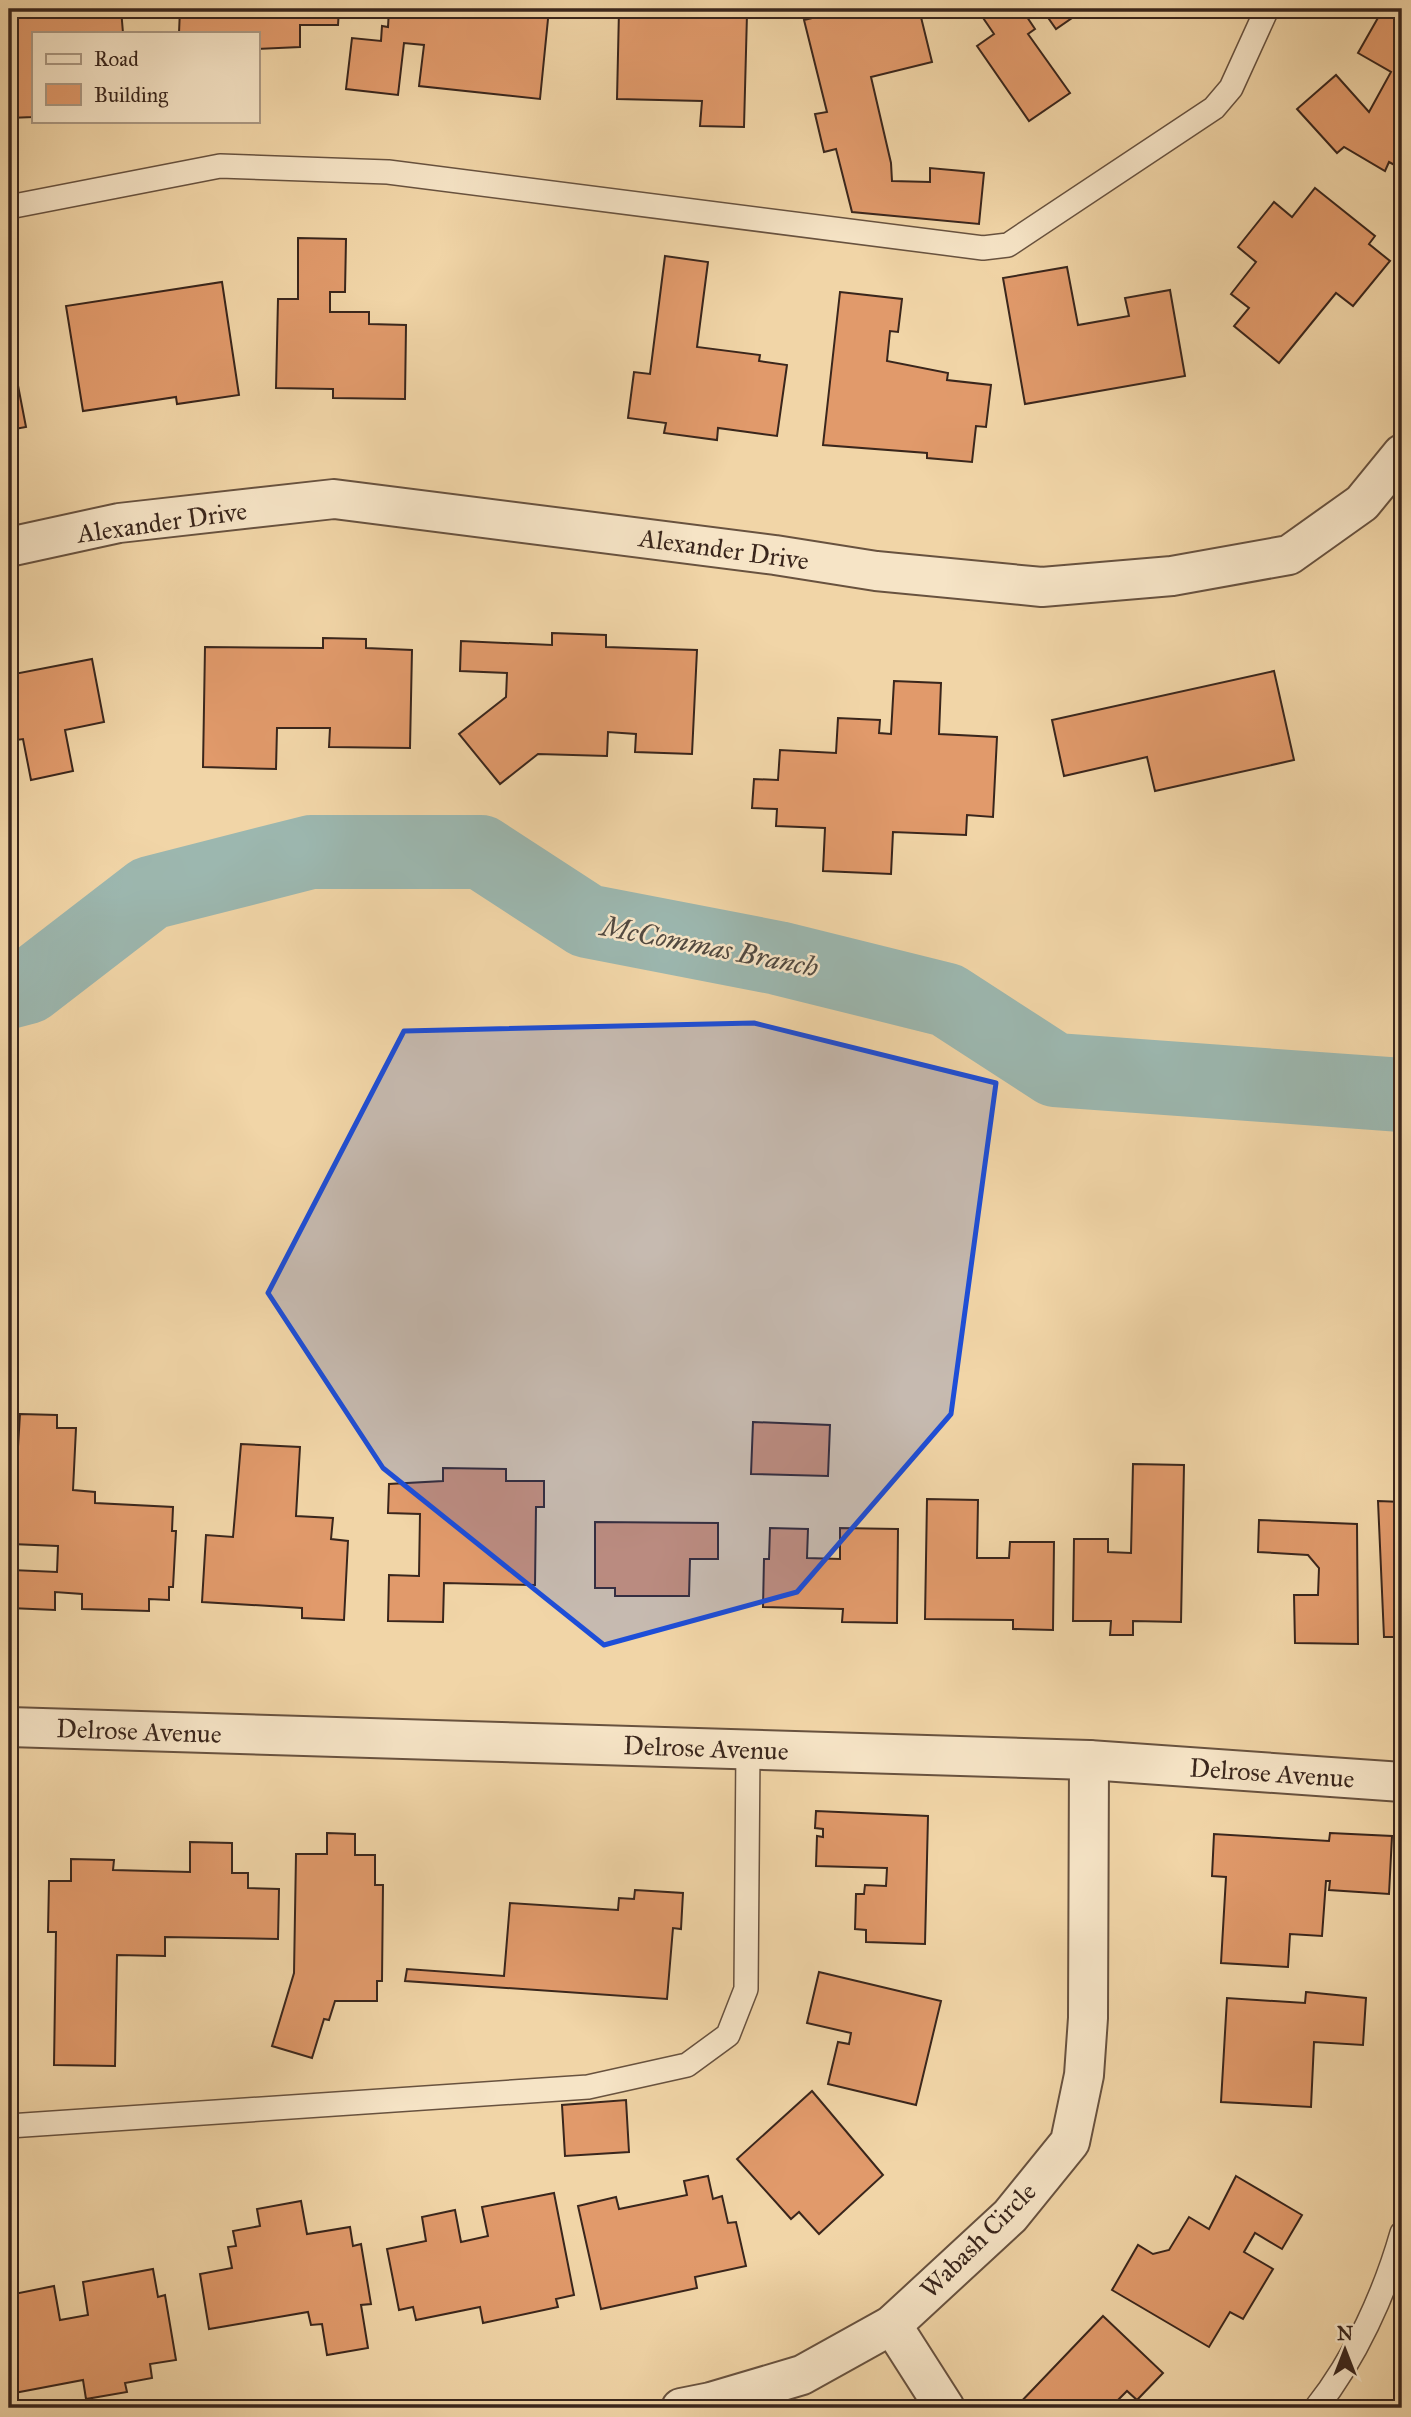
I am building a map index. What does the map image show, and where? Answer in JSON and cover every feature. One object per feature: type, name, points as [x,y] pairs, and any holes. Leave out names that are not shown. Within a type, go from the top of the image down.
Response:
[{"type":"street","name":"Alexander Drive","points":[[9,547],[119,523],[334,499],[775,555],[876,571],[1042,587],[1172,576],[1289,555],[1362,503],[1402,454]]},
{"type":"street","name":"Delrose Avenue","points":[[9,1727],[1089,1760],[1402,1782]]},
{"type":"street","name":"Wabash Circle","points":[[681,2408],[711,2402],[802,2375],[892,2325],[1010,2216],[1069,2142],[1084,2075],[1088,2018],[1089,1760]]},
{"type":"street","points":[[892,2325],[945,2408]]},
{"type":"lane","points":[[9,206],[220,166],[387,172],[983,248],[1008,245],[1214,108],[1231,88],[1267,9]]},
{"type":"lane","points":[[9,2126],[588,2087],[687,2065],[728,2035],[746,1989],[748,1750]]},
{"type":"lane","points":[[1316,2408],[1367,2325],[1395,2258],[1402,2233]]},
{"type":"highlighted area","points":[[754,1023],[996,1083],[951,1414],[797,1592],[604,1645],[383,1468],[268,1293],[404,1031]]},
{"type":"building","points":[[14,9],[121,9],[123,32],[32,32],[32,117],[9,118],[9,49],[17,50]]},
{"type":"building","points":[[180,9],[339,9],[338,25],[300,25],[300,47],[259,49],[259,32],[179,32]]},
{"type":"building","points":[[389,9],[549,9],[540,99],[419,86],[424,45],[404,43],[398,95],[346,89],[352,38],[381,41],[382,26],[388,27]]},
{"type":"building","points":[[849,9],[919,9],[932,62],[871,77],[891,163],[892,181],[930,182],[930,168],[984,173],[979,224],[852,212],[836,149],[824,152],[815,114],[827,112],[804,20]]},
{"type":"building","points":[[977,9],[1039,9],[1027,17],[1035,29],[1028,34],[1070,93],[1029,121],[977,46],[994,34]]},
{"type":"building","points":[[1042,9],[1085,9],[1056,29]]},
{"type":"building","points":[[1383,9],[1402,9],[1402,169],[1389,162],[1385,171],[1344,147],[1337,153],[1297,109],[1336,75],[1369,112],[1391,72],[1358,53]]},
{"type":"building","points":[[619,10],[747,14],[744,127],[700,126],[702,101],[617,99]]},
{"type":"building","points":[[1315,188],[1375,236],[1369,244],[1390,261],[1353,306],[1336,293],[1279,363],[1234,326],[1249,308],[1231,294],[1256,262],[1238,247],[1274,202],[1292,217]]},
{"type":"building","points":[[298,238],[346,239],[345,292],[330,292],[330,312],[369,312],[369,324],[406,325],[405,399],[333,398],[333,389],[276,388],[278,299],[298,299]]},
{"type":"building","points":[[665,256],[708,262],[697,347],[760,355],[759,361],[787,365],[777,436],[718,428],[717,440],[664,433],[666,423],[628,418],[634,372],[650,374]]},
{"type":"building","points":[[1067,267],[1078,325],[1129,316],[1125,298],[1170,290],[1185,376],[1025,404],[1003,278]]},
{"type":"building","points":[[222,282],[239,395],[177,404],[176,397],[83,411],[66,306]]},
{"type":"building","points":[[840,292],[902,299],[898,332],[890,331],[887,361],[948,373],[947,380],[991,385],[986,427],[976,426],[972,462],[927,458],[927,453],[823,445]]},
{"type":"building","points":[[9,339],[26,427],[9,430]]},
{"type":"building","points":[[552,633],[606,635],[606,647],[697,650],[692,754],[635,752],[636,734],[608,732],[607,756],[538,754],[500,784],[459,734],[506,697],[507,673],[460,671],[461,641],[552,645]]},
{"type":"building","points":[[323,638],[366,639],[366,648],[412,650],[410,748],[329,747],[330,728],[277,728],[276,769],[203,767],[205,647],[323,648]]},
{"type":"building","points":[[92,659],[104,722],[65,730],[73,771],[31,780],[23,739],[9,741],[9,675]]},
{"type":"building","points":[[1274,671],[1294,760],[1155,791],[1147,757],[1064,776],[1052,720]]},
{"type":"building","points":[[894,681],[941,683],[939,734],[997,737],[993,817],[967,815],[966,835],[893,832],[891,874],[823,871],[825,828],[776,826],[777,809],[752,808],[754,779],[778,780],[780,750],[836,753],[838,718],[880,720],[879,733],[891,734]]},
{"type":"building","points":[[20,1414],[57,1415],[57,1428],[76,1428],[73,1490],[95,1492],[95,1503],[173,1507],[172,1531],[176,1531],[173,1587],[169,1587],[169,1600],[149,1599],[149,1611],[82,1609],[82,1594],[55,1592],[55,1610],[10,1608],[12,1570],[57,1572],[58,1546],[12,1544]]},
{"type":"building","points":[[753,1422],[830,1425],[828,1476],[751,1474]]},
{"type":"building","points":[[241,1444],[300,1447],[296,1516],[333,1518],[331,1539],[348,1541],[344,1620],[302,1618],[302,1608],[202,1602],[206,1535],[233,1537]]},
{"type":"building","points":[[1133,1464],[1184,1465],[1181,1622],[1133,1621],[1133,1635],[1110,1635],[1111,1621],[1073,1621],[1074,1539],[1108,1539],[1108,1552],[1131,1553]]},
{"type":"building","points":[[443,1468],[506,1469],[506,1481],[544,1481],[544,1507],[536,1507],[535,1585],[444,1583],[443,1622],[388,1621],[389,1575],[419,1576],[420,1514],[388,1513],[389,1484],[443,1481]]},
{"type":"building","points":[[927,1499],[978,1500],[977,1558],[1009,1558],[1010,1542],[1054,1542],[1053,1630],[1013,1629],[1013,1620],[925,1619]]},
{"type":"building","points":[[1378,1501],[1402,1502],[1402,1637],[1384,1637]]},
{"type":"building","points":[[1259,1520],[1357,1524],[1358,1644],[1295,1643],[1294,1595],[1318,1595],[1319,1568],[1308,1555],[1258,1552]]},
{"type":"building","points":[[595,1522],[718,1523],[718,1559],[690,1559],[689,1596],[615,1596],[615,1588],[595,1588]]},
{"type":"building","points":[[770,1528],[808,1529],[807,1558],[840,1559],[840,1528],[898,1529],[897,1623],[842,1622],[843,1609],[763,1607],[764,1559],[769,1559]]},
{"type":"building","points":[[816,1811],[928,1816],[925,1944],[866,1942],[866,1930],[855,1929],[856,1894],[864,1894],[865,1885],[886,1886],[887,1868],[816,1866],[817,1836],[823,1837],[823,1829],[815,1828]]},
{"type":"building","points":[[327,1833],[355,1834],[355,1855],[375,1855],[375,1885],[383,1885],[382,1981],[377,1981],[377,2001],[335,2001],[329,2020],[324,2019],[312,2058],[272,2046],[294,1973],[296,1854],[327,1854]]},
{"type":"building","points":[[1330,1833],[1392,1836],[1389,1894],[1329,1890],[1330,1881],[1326,1881],[1322,1936],[1290,1934],[1288,1967],[1221,1963],[1226,1877],[1212,1876],[1214,1834],[1329,1841]]},
{"type":"building","points":[[190,1842],[232,1843],[232,1873],[248,1873],[248,1888],[279,1889],[278,1939],[165,1937],[165,1956],[117,1955],[115,2066],[54,2065],[56,1932],[48,1932],[49,1881],[71,1881],[71,1859],[114,1860],[113,1870],[190,1872]]},
{"type":"building","points":[[635,1890],[683,1893],[681,1929],[673,1928],[667,1999],[405,1981],[407,1969],[504,1976],[510,1903],[618,1910],[619,1898],[634,1899]]},
{"type":"building","points":[[819,1972],[941,2001],[916,2105],[828,2084],[838,2042],[849,2044],[851,2033],[807,2023]]},
{"type":"building","points":[[1306,1992],[1366,1998],[1363,2045],[1314,2042],[1311,2107],[1221,2102],[1227,1998],[1305,2003]]},
{"type":"building","points":[[812,2091],[883,2175],[819,2234],[799,2212],[791,2219],[737,2159]]},
{"type":"building","points":[[626,2100],[629,2152],[565,2156],[562,2105]]},
{"type":"building","points":[[708,2176],[713,2199],[722,2196],[728,2223],[736,2222],[746,2266],[695,2277],[697,2288],[601,2309],[578,2206],[616,2197],[619,2209],[687,2195],[684,2181]]},
{"type":"building","points":[[1236,2176],[1302,2215],[1282,2249],[1255,2233],[1244,2252],[1273,2269],[1243,2319],[1230,2312],[1209,2347],[1112,2290],[1138,2245],[1153,2254],[1169,2250],[1189,2217],[1209,2229]]},
{"type":"building","points":[[554,2193],[574,2295],[556,2299],[558,2307],[483,2323],[480,2307],[416,2320],[413,2307],[399,2310],[387,2249],[426,2241],[422,2217],[455,2210],[461,2242],[488,2236],[482,2207]]},
{"type":"building","points":[[301,2201],[307,2234],[350,2227],[353,2246],[361,2244],[371,2304],[361,2305],[368,2348],[327,2355],[322,2324],[311,2325],[308,2312],[209,2329],[200,2274],[232,2268],[228,2247],[236,2246],[233,2231],[260,2226],[257,2209]]},
{"type":"building","points":[[153,2269],[158,2297],[165,2295],[176,2360],[150,2364],[152,2378],[125,2383],[127,2392],[86,2399],[83,2380],[9,2394],[9,2295],[54,2286],[60,2320],[88,2315],[83,2282]]},
{"type":"building","points":[[1103,2316],[1163,2373],[1137,2400],[1127,2391],[1110,2408],[1015,2408]]},
{"type":"waterway","name":"McCommas Branch","points":[[9,992],[28,987],[150,893],[311,852],[481,852],[587,921],[778,958],[947,1000],[1055,1070],[1402,1095]]}]
